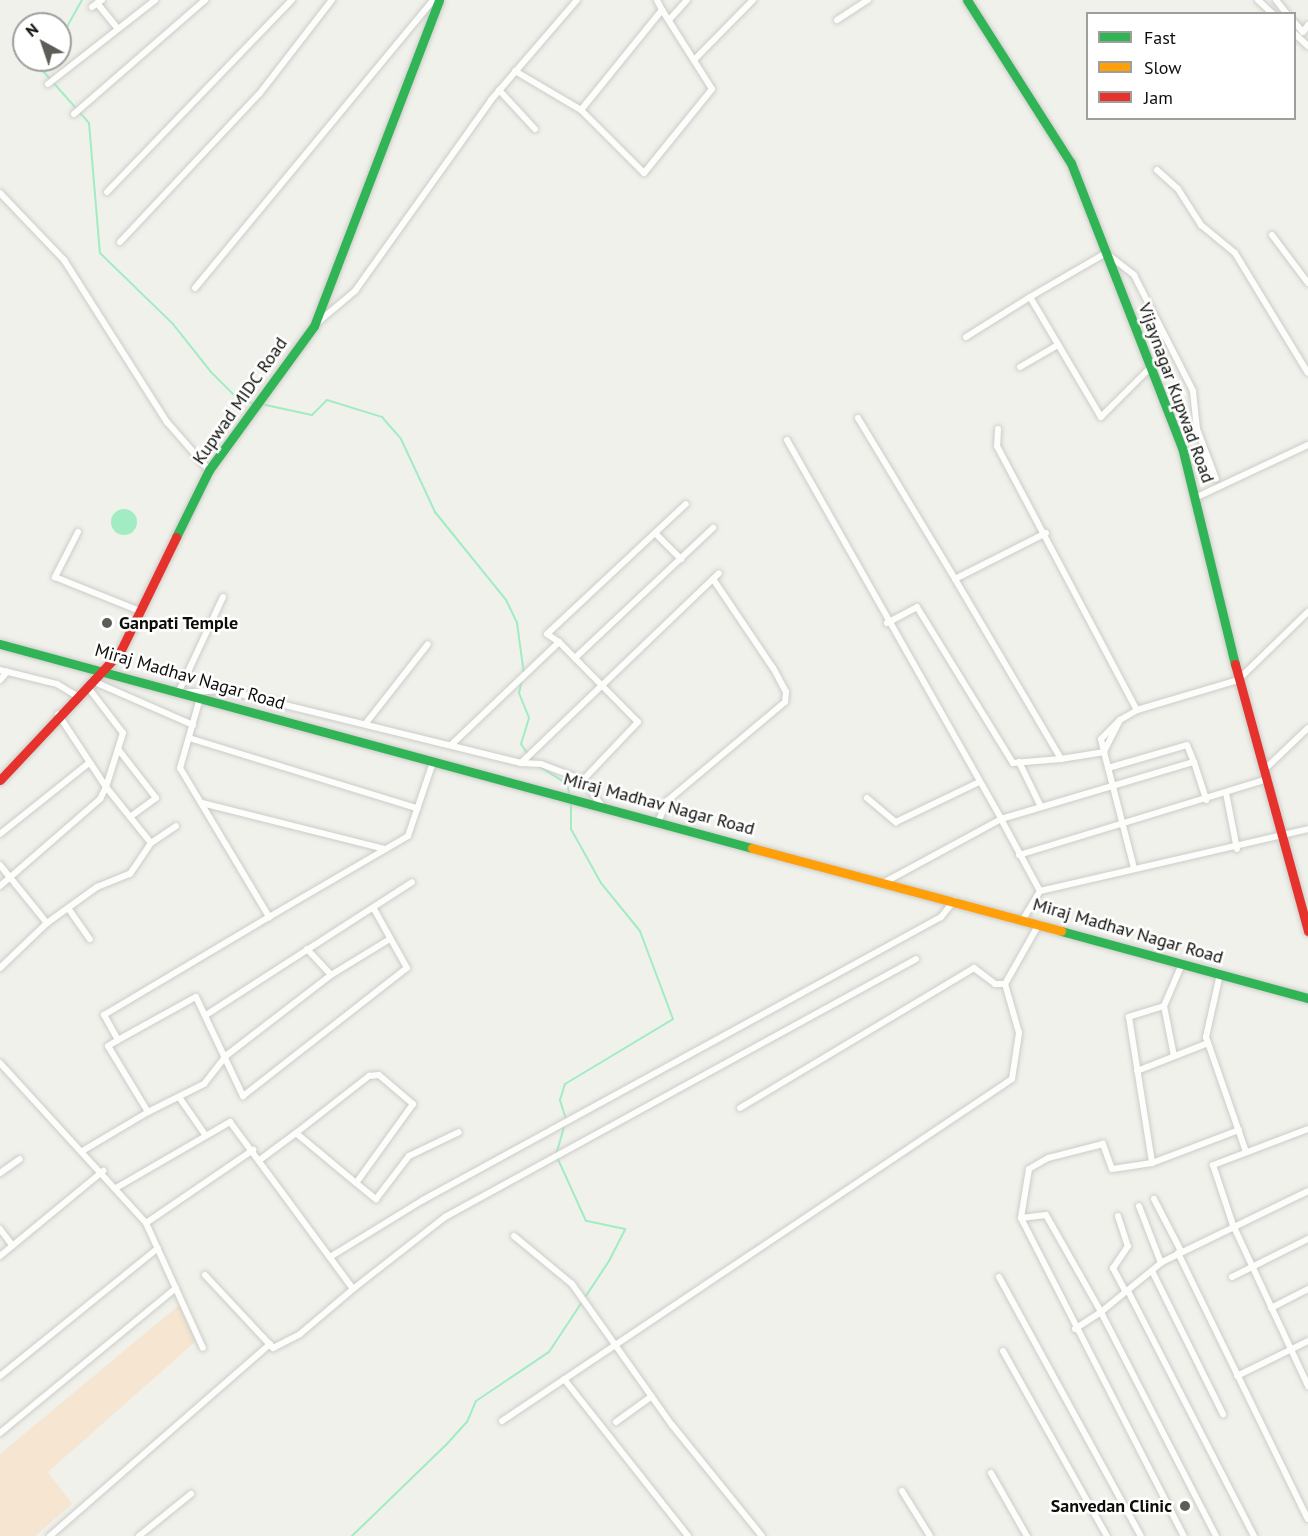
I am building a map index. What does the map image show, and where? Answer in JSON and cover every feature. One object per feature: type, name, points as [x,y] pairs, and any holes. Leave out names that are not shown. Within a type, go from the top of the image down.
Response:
[{"type":"street","points":[[48,84],[155,0]]},
{"type":"street","points":[[74,114],[205,0]]},
{"type":"street","points":[[106,192],[292,0]]},
{"type":"street","points":[[120,242],[260,93],[332,0]]},
{"type":"street","points":[[195,288],[433,0]]},
{"type":"street","name":"Kupwad MIDC Road","points":[[0,780],[58,714],[93,686],[120,652],[136,610],[209,470],[314,326],[439,0]]},
{"type":"street","points":[[314,326],[355,291],[499,90],[577,0]]},
{"type":"street","points":[[515,72],[580,110],[644,172],[712,89],[657,0]]},
{"type":"street","points":[[669,20],[687,0]]},
{"type":"street","points":[[694,60],[753,0]]},
{"type":"street","points":[[837,20],[868,0]]},
{"type":"street","name":"Vijaynagar Kupwad Road","points":[[967,0],[1071,163],[1151,367],[1197,497],[1238,680],[1308,931]]},
{"type":"street","points":[[1258,0],[1271,12]]},
{"type":"street","points":[[1276,0],[1285,12]]},
{"type":"street","points":[[97,3],[118,29]]},
{"type":"street","points":[[580,110],[662,10]]},
{"type":"street","points":[[1296,24],[1303,32],[1308,25]]},
{"type":"street","points":[[1296,35],[1308,46]]},
{"type":"street","points":[[499,90],[535,129]]},
{"type":"street","points":[[1157,170],[1178,189],[1201,225],[1235,253],[1308,373]]},
{"type":"street","points":[[0,193],[64,260],[167,422],[209,470]]},
{"type":"street","points":[[1272,235],[1308,283]]},
{"type":"street","points":[[966,337],[1107,253],[1134,275],[1193,391],[1197,429],[1216,479]]},
{"type":"street","points":[[1030,297],[1101,417],[1151,367]]},
{"type":"street","points":[[1020,367],[1059,345]]},
{"type":"street","points":[[858,418],[1061,759]]},
{"type":"street","points":[[998,429],[997,446],[1046,533],[1137,710]]},
{"type":"street","points":[[787,440],[887,623],[1001,819],[1040,891]]},
{"type":"street","points":[[1197,497],[1308,446]]},
{"type":"street","points":[[583,780],[638,722],[605,686],[559,642],[547,634],[686,504]]},
{"type":"street","points":[[575,658],[713,528]]},
{"type":"street","points":[[78,532],[55,577],[136,610]]},
{"type":"street","points":[[655,533],[681,559]]},
{"type":"street","points":[[955,579],[1046,533]]},
{"type":"street","points":[[521,763],[605,686],[719,573]]},
{"type":"street","points":[[659,820],[667,801],[785,702],[786,692],[773,668],[713,579]]},
{"type":"street","points":[[223,597],[178,693],[224,690],[366,723],[521,763],[541,764],[583,780],[601,805]]},
{"type":"street","points":[[887,623],[917,608],[1013,763],[1104,752]]},
{"type":"street","points":[[1134,868],[1101,739],[1120,720],[1137,710],[1238,680],[1308,612]]},
{"type":"street","points":[[451,745],[559,642]]},
{"type":"street","name":"Miraj Madhav Nagar Road","points":[[0,644],[105,670],[178,693],[433,762],[1024,918],[1308,998]]},
{"type":"street","points":[[366,723],[428,644]]},
{"type":"street","points":[[0,680],[4,671],[57,684],[79,697]]},
{"type":"street","points":[[93,686],[193,725]]},
{"type":"street","points":[[0,886],[8,875],[100,799],[106,787],[123,733],[93,686]]},
{"type":"street","points":[[200,698],[180,768],[269,917]]},
{"type":"street","points":[[58,714],[106,787],[151,843]]},
{"type":"street","points":[[1019,855],[1226,793],[1264,776],[1308,728]]},
{"type":"street","points":[[189,738],[417,808]]},
{"type":"street","points":[[1108,768],[1187,745],[1206,800]]},
{"type":"street","points":[[118,749],[156,798],[130,816]]},
{"type":"street","points":[[118,1040],[104,1015],[408,836],[433,762]]},
{"type":"street","points":[[1019,762],[1041,807]]},
{"type":"street","points":[[885,882],[1001,819],[1194,762]]},
{"type":"street","points":[[0,834],[89,763]]},
{"type":"street","points":[[867,798],[897,822],[979,782]]},
{"type":"street","points":[[1226,793],[1237,849]]},
{"type":"street","points":[[201,803],[385,849]]},
{"type":"street","points":[[0,968],[46,923],[68,908],[130,874],[151,843],[176,826]]},
{"type":"street","points":[[1024,918],[1040,891],[1134,868],[1282,839],[1308,830]]},
{"type":"street","points":[[0,865],[46,923]]},
{"type":"street","points":[[206,1016],[307,949],[374,909],[412,882]]},
{"type":"street","points":[[330,1257],[423,1200],[941,917],[954,901]]},
{"type":"street","points":[[68,908],[90,939]]},
{"type":"street","points":[[148,1112],[108,1046],[196,997],[227,1055],[243,1096],[407,968],[374,909]]},
{"type":"street","points":[[502,1421],[1012,1079],[1019,1033],[1005,984],[1039,924]]},
{"type":"street","points":[[84,1150],[148,1112],[204,1084],[227,1055],[331,975],[390,939]]},
{"type":"street","points":[[307,949],[331,975]]},
{"type":"street","points":[[205,1275],[270,1344],[283,1345],[445,1217],[916,959]]},
{"type":"street","points":[[1174,1056],[1164,1006],[1182,964]]},
{"type":"street","points":[[740,1108],[974,968],[995,984],[1005,984]]},
{"type":"street","points":[[1220,974],[1208,1043],[1246,1152]]},
{"type":"street","points":[[1152,1163],[1129,1017],[1164,1006]]},
{"type":"street","points":[[1137,1071],[1208,1043]]},
{"type":"street","points":[[0,1063],[84,1150],[146,1224],[203,1348]]},
{"type":"street","points":[[261,1159],[369,1076],[379,1075],[413,1104],[356,1184]]},
{"type":"street","points":[[179,1097],[206,1136]]},
{"type":"street","points":[[116,1188],[230,1122],[261,1159],[353,1289]]},
{"type":"street","points":[[1308,1129],[1213,1165],[1233,1225],[1308,1386]]},
{"type":"street","points":[[1184,1536],[1075,1329],[1021,1218],[1029,1169],[1048,1158],[1103,1144],[1112,1169],[1152,1163],[1239,1131]]},
{"type":"street","points":[[296,1133],[376,1199],[409,1156],[459,1132]]},
{"type":"street","points":[[146,1224],[253,1150]]},
{"type":"street","points":[[0,1173],[20,1159]]},
{"type":"street","points":[[0,1256],[103,1171]]},
{"type":"street","points":[[1075,1329],[1101,1312],[1161,1263],[1233,1225],[1308,1191]]},
{"type":"street","points":[[1154,1199],[1237,1376],[1308,1519]]},
{"type":"street","points":[[1139,1206],[1161,1263]]},
{"type":"street","points":[[1021,1218],[1046,1215],[1101,1312],[1216,1536]]},
{"type":"street","points":[[1118,1216],[1128,1245],[1113,1268],[1254,1536]]},
{"type":"street","points":[[0,1229],[12,1245]]},
{"type":"street","points":[[514,1236],[572,1284],[652,1396],[762,1536]]},
{"type":"street","points":[[1232,1277],[1308,1239]]},
{"type":"street","points":[[0,1376],[158,1248]]},
{"type":"street","points":[[1152,1271],[1223,1414]]},
{"type":"street","points":[[999,1277],[1142,1536]]},
{"type":"street","points":[[0,1433],[176,1288]]},
{"type":"street","points":[[1271,1308],[1308,1289]]},
{"type":"street","points":[[1237,1376],[1308,1341]]},
{"type":"street","points":[[50,1536],[270,1344]]},
{"type":"street","points":[[1003,1351],[1107,1536]]},
{"type":"street","points":[[564,1379],[688,1536]]},
{"type":"street","points":[[616,1422],[652,1396]]},
{"type":"street","points":[[991,1473],[1027,1536]]},
{"type":"street","points":[[902,1491],[930,1536]]},
{"type":"street","points":[[139,1536],[191,1494]]},
{"type":"shaded area","points":[[124,509],[134,512],[137,522],[134,532],[124,535],[114,532],[111,522],[114,512]]},
{"type":"shaded area","points":[[179,1305],[196,1341],[48,1472],[72,1504],[35,1536],[0,1536],[0,1454]]},
{"type":"waterway","points":[[72,18],[82,0]]},
{"type":"waterway","points":[[44,72],[89,123],[100,253],[173,324],[211,372],[238,399],[252,403]]},
{"type":"waterway","points":[[261,404],[312,415],[327,400],[382,417],[401,439],[435,512],[506,600],[517,623],[524,674]]},
{"type":"waterway","points":[[522,679],[519,693],[529,718],[521,744],[533,762]]},
{"type":"waterway","points":[[537,765],[567,784],[570,797]]},
{"type":"waterway","points":[[566,1119],[560,1100],[565,1084],[673,1019],[640,931],[601,883],[571,829],[571,802]]},
{"type":"waterway","points":[[352,1536],[446,1445],[467,1422],[476,1401],[549,1352],[609,1261],[625,1229],[586,1221],[556,1155],[565,1124]]},
{"type":"traffic: fast","points":[[176,537],[209,470],[314,326],[439,0]]},
{"type":"traffic: fast","points":[[967,0],[1071,163],[1182,447],[1235,664]]},
{"type":"traffic: fast","points":[[0,644],[752,848]]},
{"type":"traffic: fast","points":[[1061,931],[1308,998]]},
{"type":"traffic: slow","points":[[752,848],[1061,931]]},
{"type":"traffic: jam","points":[[0,780],[120,652],[176,537]]},
{"type":"traffic: jam","points":[[1235,664],[1308,931]]},
{"type":"place","name":"Ganpati Temple","points":[[107,623]]},
{"type":"place","name":"Sanvedan Clinic","points":[[1185,1506]]}]
